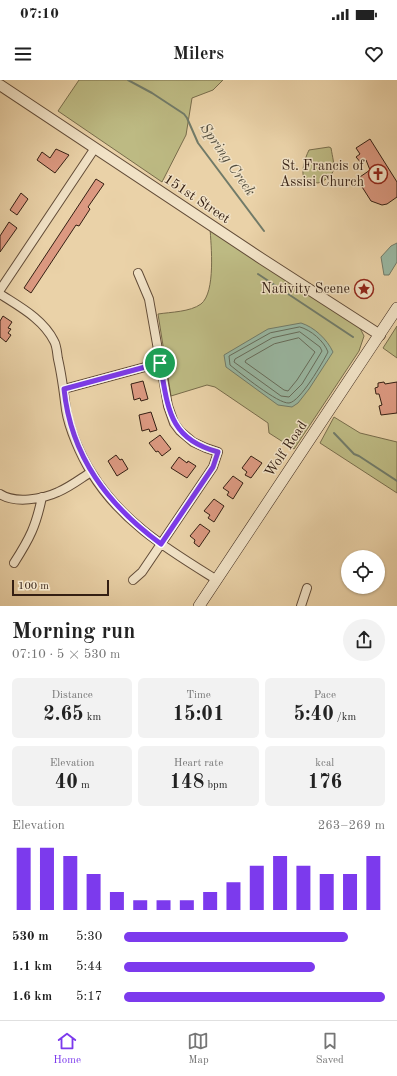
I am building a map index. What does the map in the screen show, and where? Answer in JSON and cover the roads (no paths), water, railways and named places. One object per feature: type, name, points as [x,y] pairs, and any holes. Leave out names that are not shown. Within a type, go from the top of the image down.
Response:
[{"type":"main road","name":"Wolf Road","points":[[199,606],[397,308]]},
{"type":"street","name":"151st Street","points":[[0,84],[262,259],[380,335]]},
{"type":"street","points":[[0,290],[95,148]]},
{"type":"street","points":[[133,580],[142,572],[213,467],[218,452],[193,442],[180,431],[174,423],[168,406],[149,299],[138,273]]},
{"type":"street","points":[[0,294],[33,316],[41,323],[55,342],[64,389],[66,412],[77,445],[91,472],[120,509],[141,530],[217,580]]},
{"type":"street","points":[[64,389],[160,363]]},
{"type":"street","points":[[0,494],[4,497],[23,500],[42,497],[58,492],[91,472]]},
{"type":"street","points":[[14,563],[29,540],[37,518],[42,497]]},
{"type":"street","points":[[301,606],[307,588]]},
{"type":"water","points":[[397,243],[397,262],[389,275],[384,275],[381,257],[391,246]]},
{"type":"water","points":[[301,323],[311,327],[320,334],[333,352],[309,389],[298,403],[292,407],[278,405],[226,367],[224,355],[268,329]]},
{"type":"waterway","name":"Spring Creek","points":[[128,80],[152,93],[184,114],[198,143],[264,231]]},
{"type":"waterway","name":"Spring Creek","points":[[258,274],[353,337]]},
{"type":"waterway","name":"Spring Creek","points":[[334,433],[354,454],[397,481]]},
{"type":"place","name":"St. Francis of Assisi Church","points":[[378,174]]},
{"type":"place","name":"Nativity Scene","points":[[364,289]]}]
